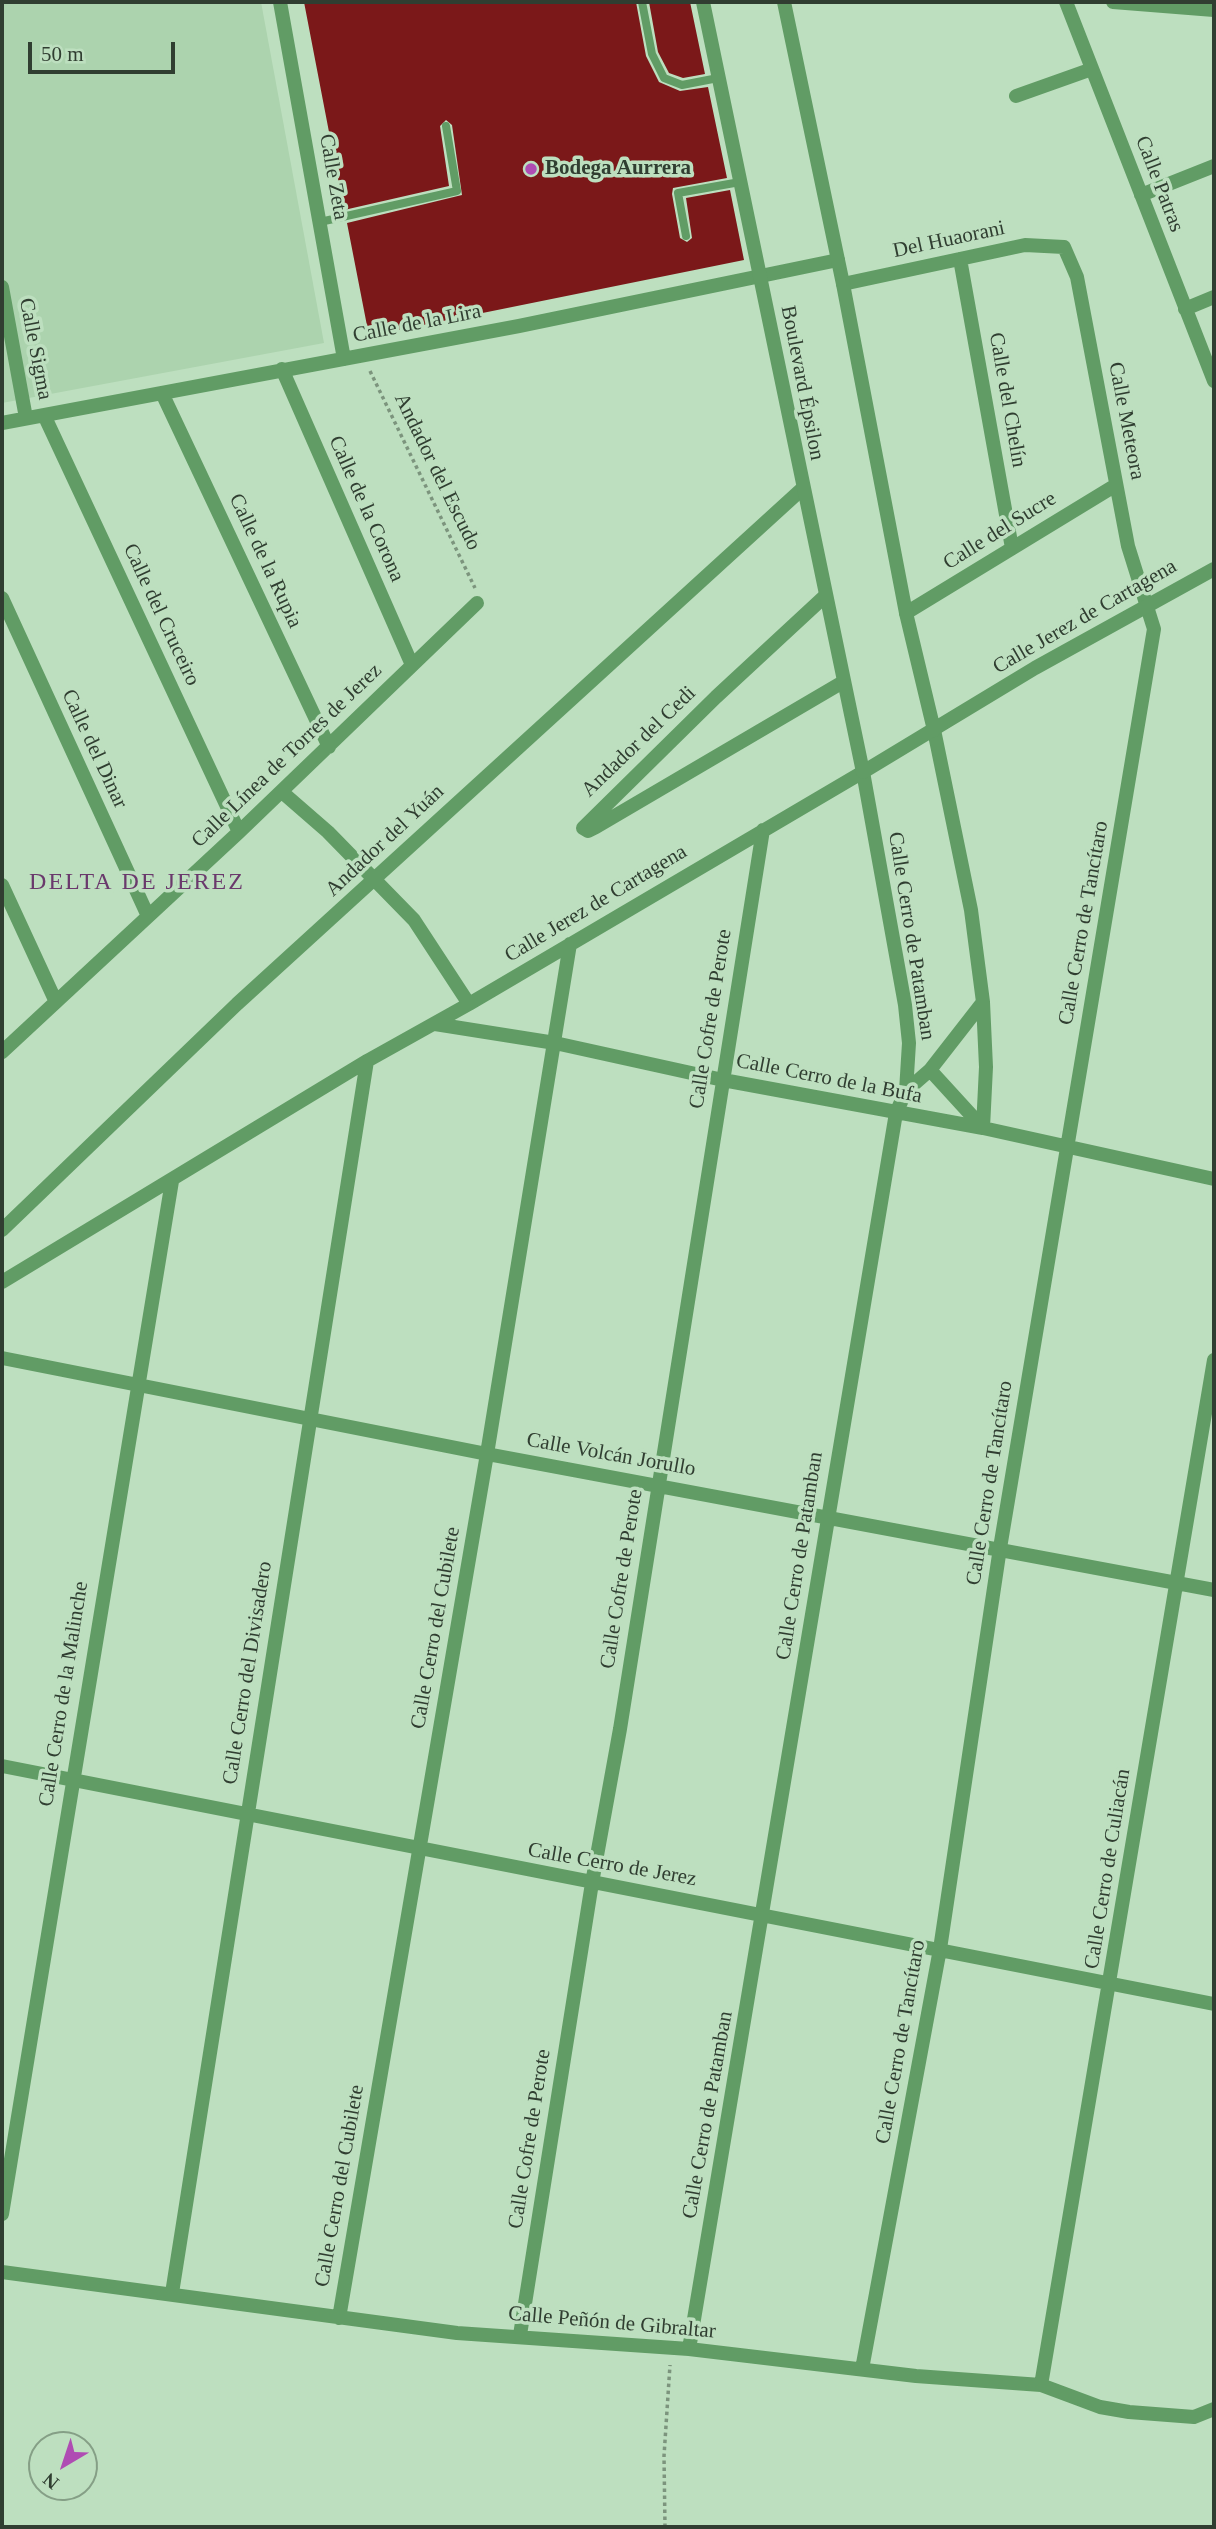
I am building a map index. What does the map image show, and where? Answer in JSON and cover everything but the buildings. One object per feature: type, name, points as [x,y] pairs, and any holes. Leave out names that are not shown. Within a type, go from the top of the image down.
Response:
[{"type":"street","name":"Calle Zeta","points":[[280,2],[344,359]]},
{"type":"street","name":"Boulevard Épsilon","points":[[703,2],[824,597],[863,772]]},
{"type":"street","points":[[783,2],[844,284],[906,613],[934,730],[971,910],[983,1002],[986,1067],[983,1128]]},
{"type":"street","name":"Calle Patras","points":[[1066,2],[1214,381]]},
{"type":"street","points":[[1113,2],[1214,9]]},
{"type":"street","points":[[1016,96],[1092,69]]},
{"type":"street","points":[[1141,195],[1214,166]]},
{"type":"street","name":"Del Huaorani","points":[[844,284],[1025,245],[1064,247]]},
{"type":"street","name":"Calle Meteora","points":[[1064,247],[1077,277],[1131,557],[1148,604]]},
{"type":"street","name":"Calle del Chelín","points":[[960,259],[1012,548]]},
{"type":"street","name":"Calle de la Lira","points":[[2,423],[362,356],[760,278],[838,260]]},
{"type":"street","name":"Calle Sigma","points":[[2,287],[26,418]]},
{"type":"street","points":[[1185,309],[1214,297]]},
{"type":"street","name":"Calle de la Corona","points":[[282,369],[412,665]]},
{"type":"street","name":"Calle de la Rupia","points":[[162,393],[329,747]]},
{"type":"street","name":"Calle del Cruceiro","points":[[44,415],[239,832]]},
{"type":"street","name":"Calle del Sucre","points":[[906,613],[1116,485]]},
{"type":"street","name":"Andador del Yuán","points":[[2,1230],[228,1013],[640,633],[802,489]]},
{"type":"street","name":"Calle Jerez de Cartagena","points":[[2,1282],[367,1060],[470,1004],[1148,604],[1214,569]]},
{"type":"street","name":"Andador del Cedi","points":[[824,597],[716,697],[585,823],[583,828],[588,831],[596,827],[843,682]]},
{"type":"street","name":"Calle del Dinar","points":[[2,598],[148,916]]},
{"type":"street","name":"Calle Línea de Torres de Jerez","points":[[2,1052],[282,792],[477,603]]},
{"type":"street","name":"Calle Cerro de Tancítaro","points":[[862,2369],[940,1949],[1000,1548],[1153,648],[1154,629],[1148,604]]},
{"type":"street","name":"Calle Cerro de Patamban","points":[[689,2349],[764,1915],[827,1518],[896,1113],[906,1091],[909,1043],[905,1005],[863,772]]},
{"type":"street","points":[[282,792],[376,879],[414,920],[470,1004]]},
{"type":"street","name":"Calle Cofre de Perote","points":[[520,2335],[592,1883],[620,1730],[763,830]]},
{"type":"street","points":[[2,885],[56,1002]]},
{"type":"street","name":"Calle Cerro del Cubilete","points":[[338,2318],[487,1454],[570,944]]},
{"type":"street","points":[[906,1091],[930,1070],[983,1002]]},
{"type":"street","name":"Calle Cerro de la Bufa","points":[[435,1024],[555,1043],[723,1080],[983,1128],[1067,1149],[1214,1179]]},
{"type":"street","name":"Calle Cerro del Divisadero","points":[[172,2293],[367,1060]]},
{"type":"street","points":[[930,1070],[983,1128]]},
{"type":"street","name":"Calle Cerro de la Malinche","points":[[2,2214],[71,1781],[172,1181]]},
{"type":"street","name":"Calle Volcán Jorullo","points":[[2,1358],[137,1383],[311,1421],[1214,1590]]},
{"type":"street","name":"Calle Cerro de Culiacán","points":[[1041,2385],[1111,1984],[1214,1360]]},
{"type":"street","name":"Calle Cerro de Jerez","points":[[2,1766],[419,1851],[764,1915],[1214,2004]]},
{"type":"street","name":"Calle Peñón de Gibraltar","points":[[2,2272],[457,2333],[520,2335],[689,2349],[862,2369],[1041,2385],[1091,2404],[1129,2412],[1194,2417],[1214,2409]]},
{"type":"lane","points":[[642,2],[652,54],[664,78],[682,85],[718,79]]},
{"type":"lane","points":[[320,222],[457,191],[446,126]]},
{"type":"lane","points":[[686,236],[678,193],[740,182]]},
{"type":"path","name":"Andador del Escudo","points":[[362,356],[473,582],[477,603]]},
{"type":"path","points":[[665,2527],[664,2456],[671,2348]]},
{"type":"shaded area","points":[[2,2],[261,2],[324,343],[2,403]]},
{"type":"place","name":"Bodega Aurrera","points":[[531,169]]},
{"type":"district","name":"DELTA DE JEREZ","points":[[137,883]]}]
